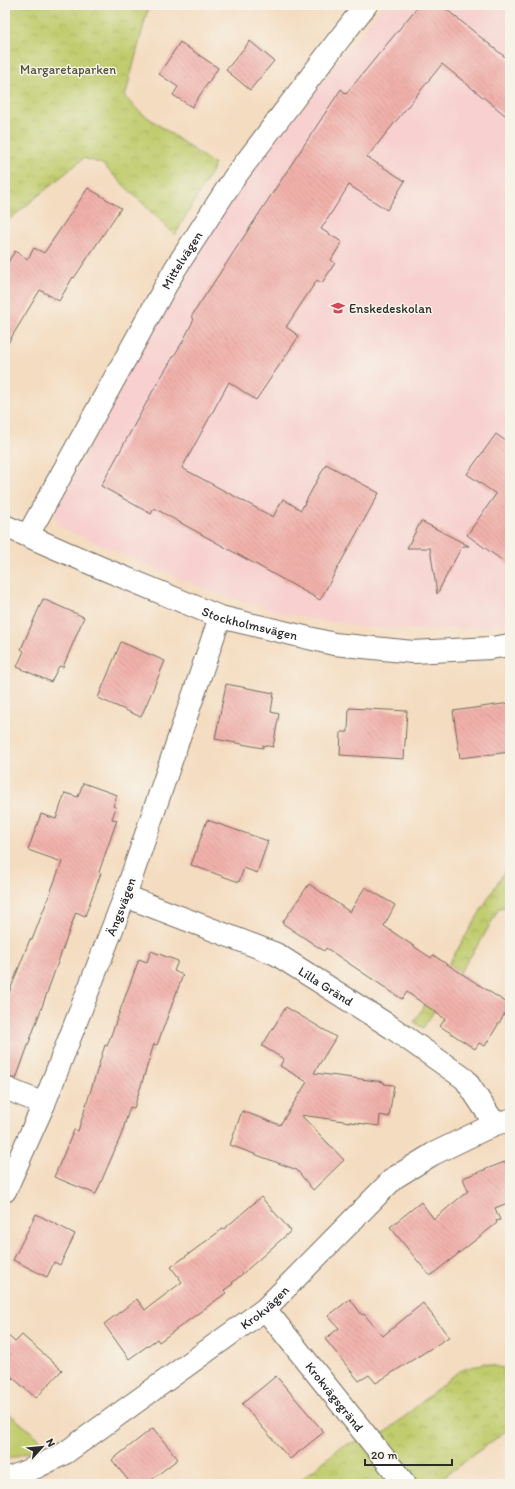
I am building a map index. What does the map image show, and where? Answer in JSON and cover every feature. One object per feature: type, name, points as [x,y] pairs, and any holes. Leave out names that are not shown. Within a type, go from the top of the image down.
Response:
[{"type":"street","name":"Mittelvägen","points":[[28,535],[175,269],[234,178],[366,5]]},
{"type":"street","name":"Stockholmsvägen","points":[[5,526],[220,617],[334,644],[413,652],[491,648],[510,645]]},
{"type":"street","name":"Ängsvägen","points":[[5,1191],[44,1104],[125,896],[220,617]]},
{"type":"street","name":"Lilla Gränd","points":[[125,896],[276,954],[391,1027],[465,1079],[503,1122]]},
{"type":"street","points":[[5,1088],[44,1104]]},
{"type":"street","name":"Krokvägen","points":[[5,1480],[39,1466],[64,1453],[265,1309],[394,1178],[433,1154],[503,1122]]},
{"type":"street","name":"Krokvägsgränd","points":[[265,1309],[405,1484]]},
{"type":"shaded area","name":"Enskedeskolan","points":[[383,5],[510,5],[510,624],[479,628],[416,630],[360,627],[285,614],[212,592],[60,527],[54,516],[117,393],[216,222],[288,124]]},
{"type":"green space","name":"Margaretaparken","points":[[5,5],[149,5],[125,97],[139,111],[215,165],[175,235],[102,164],[84,158],[5,223]]},
{"type":"green space","points":[[510,862],[510,907],[499,908],[482,939],[423,1028],[414,1022]]},
{"type":"green space","points":[[484,1363],[510,1370],[510,1428],[434,1484],[296,1484],[342,1446],[386,1432],[459,1371]]},
{"type":"green space","points":[[5,1410],[42,1441],[29,1452],[5,1460]]},
{"type":"building","points":[[419,5],[441,5],[510,61],[510,119],[442,64],[367,157],[405,181],[387,210],[349,185],[321,229],[342,242],[331,260],[335,263],[322,283],[317,280],[286,327],[299,336],[256,400],[229,382],[182,468],[273,517],[283,499],[301,510],[326,464],[379,493],[320,600],[154,508],[151,514],[101,486],[155,387],[183,341],[194,319],[191,317],[341,89],[346,94]]},
{"type":"building","points":[[250,41],[274,61],[250,90],[226,70]]},
{"type":"building","points":[[180,42],[218,68],[192,107],[173,95],[178,87],[159,74]]},
{"type":"building","points":[[88,188],[121,208],[74,278],[73,277],[59,301],[40,290],[5,348],[5,267],[15,251],[28,259],[34,248],[44,253]]},
{"type":"building","points":[[496,434],[510,444],[510,566],[467,535],[496,494],[467,474]]},
{"type":"building","points":[[421,521],[469,546],[462,546],[437,594],[430,548],[407,548]]},
{"type":"building","points":[[43,599],[84,617],[63,667],[59,666],[51,682],[17,667],[24,651],[21,649]]},
{"type":"building","points":[[121,642],[165,661],[141,717],[98,698]]},
{"type":"building","points":[[226,684],[274,693],[271,712],[279,714],[273,747],[263,745],[263,748],[215,739]]},
{"type":"building","points":[[510,703],[510,752],[460,758],[453,711]]},
{"type":"building","points":[[349,708],[407,711],[404,759],[340,755],[341,732],[348,732]]},
{"type":"building","points":[[83,783],[117,795],[113,806],[116,807],[112,819],[117,820],[99,872],[101,873],[85,916],[76,912],[16,1079],[5,1076],[5,1003],[30,939],[32,940],[62,862],[28,850],[41,814],[56,819],[65,793],[78,797]]},
{"type":"building","points":[[207,820],[268,841],[257,873],[244,868],[239,882],[191,865]]},
{"type":"building","points":[[309,884],[350,912],[365,887],[395,905],[384,926],[431,958],[433,955],[510,1005],[485,1046],[479,1043],[475,1049],[440,1026],[445,1019],[407,992],[402,999],[326,948],[324,951],[282,923]]},
{"type":"building","points":[[151,951],[178,961],[174,971],[183,975],[157,1045],[154,1044],[134,1108],[130,1107],[122,1133],[96,1194],[54,1177],[74,1130],[78,1131],[105,1045],[107,1046],[139,959],[147,962]]},
{"type":"building","points":[[286,1007],[336,1037],[314,1073],[384,1082],[384,1084],[394,1085],[389,1117],[380,1115],[379,1126],[301,1115],[344,1160],[313,1190],[297,1170],[230,1145],[242,1111],[280,1125],[307,1082],[280,1066],[284,1059],[262,1046]]},
{"type":"building","points":[[510,1160],[510,1202],[495,1208],[500,1220],[496,1221],[497,1223],[430,1276],[390,1227],[421,1202],[434,1219],[468,1191],[463,1178]]},
{"type":"building","points":[[261,1197],[291,1231],[232,1283],[233,1284],[224,1290],[226,1293],[159,1342],[157,1339],[129,1359],[104,1324],[137,1299],[145,1310],[182,1282],[171,1267],[224,1229]]},
{"type":"building","points":[[36,1214],[75,1234],[60,1265],[54,1262],[47,1277],[13,1260]]},
{"type":"building","points":[[350,1299],[362,1315],[364,1314],[383,1336],[423,1303],[449,1337],[376,1383],[369,1375],[359,1381],[325,1339],[339,1328],[328,1316]]},
{"type":"building","points":[[5,1333],[15,1342],[22,1335],[62,1370],[36,1398],[5,1371]]},
{"type":"building","points":[[276,1376],[324,1432],[290,1459],[242,1404]]},
{"type":"building","points":[[153,1428],[178,1459],[146,1484],[131,1484],[112,1460]]},
{"type":"place","name":"Enskedeskolan","points":[[338,308]]}]
